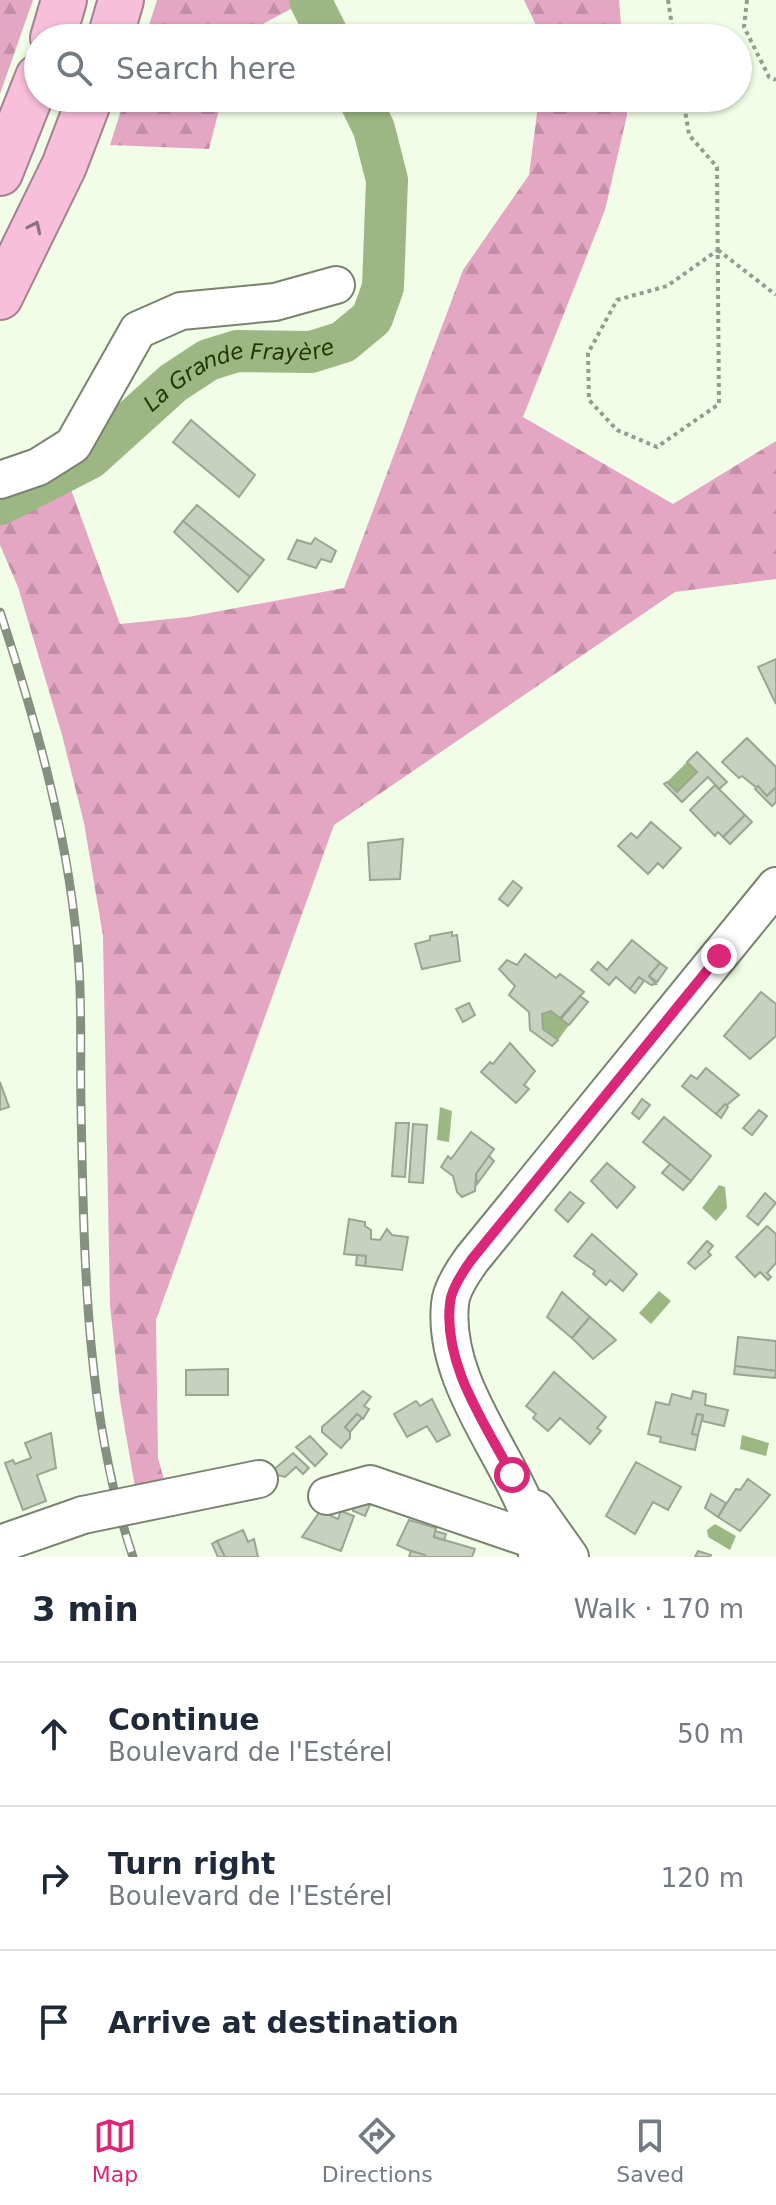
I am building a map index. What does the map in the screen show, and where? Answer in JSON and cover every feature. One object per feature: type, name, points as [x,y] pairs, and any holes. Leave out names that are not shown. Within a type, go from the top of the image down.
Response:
[{"type":"highway","points":[[57,24],[64,0]]},
{"type":"highway","points":[[114,24],[121,0]]},
{"type":"highway","points":[[0,173],[24,112]]},
{"type":"highway","points":[[0,297],[64,166],[85,112]]},
{"type":"street","points":[[0,480],[38,467],[73,445],[138,330],[181,311],[275,302],[336,285]]},
{"type":"street","points":[[549,1552],[463,1381],[451,1335],[450,1301],[472,1259],[776,886]]},
{"type":"street","points":[[472,1259],[523,1217],[776,909]]},
{"type":"street","points":[[0,1544],[83,1515],[259,1479]]},
{"type":"street","points":[[327,1496],[370,1484],[549,1552]]},
{"type":"path","points":[[668,0],[672,24]]},
{"type":"path","points":[[744,24],[747,0]]},
{"type":"path","points":[[752,43],[769,77],[776,80]]},
{"type":"path","points":[[685,112],[689,135],[717,167],[718,250],[719,404],[657,447],[617,430],[589,400],[588,353],[617,300],[667,286],[718,250]]},
{"type":"path","points":[[718,250],[776,295]]},
{"type":"green space","points":[[0,0],[33,0],[24,24],[0,94]]},
{"type":"green space","points":[[157,0],[299,0],[300,4],[263,24],[149,24]]},
{"type":"green space","points":[[524,0],[619,0],[621,24],[535,24]]},
{"type":"green space","points":[[121,112],[218,112],[209,149],[110,145]]},
{"type":"green space","points":[[537,112],[627,112],[605,210],[523,417],[673,504],[776,441],[776,579],[675,592],[334,825],[156,1320],[158,1458],[166,1487],[136,1493],[120,1400],[110,1305],[103,936],[84,823],[62,735],[18,587],[0,545],[0,519],[69,484],[120,624],[188,617],[344,588],[463,270],[529,175]]},
{"type":"shaded area","points":[[687,762],[697,772],[677,792],[667,782]]},
{"type":"shaded area","points":[[551,1011],[569,1025],[558,1040],[543,1029],[542,1014]]},
{"type":"shaded area","points":[[440,1107],[452,1111],[449,1142],[437,1140]]},
{"type":"shaded area","points":[[719,1185],[725,1187],[727,1208],[716,1221],[702,1208]]},
{"type":"shaded area","points":[[659,1291],[671,1301],[651,1324],[639,1313]]},
{"type":"shaded area","points":[[742,1435],[769,1443],[766,1456],[740,1449]]},
{"type":"shaded area","points":[[715,1524],[736,1536],[730,1550],[708,1537],[707,1530]]},
{"type":"building","points":[[191,420],[255,475],[239,497],[173,442]]},
{"type":"building","points":[[197,505],[264,560],[250,577],[183,521]]},
{"type":"building","points":[[183,521],[250,577],[238,592],[174,532]]},
{"type":"building","points":[[315,538],[336,551],[331,562],[321,559],[316,568],[288,559],[297,540],[311,544]]},
{"type":"building","points":[[776,659],[776,704],[758,667]]},
{"type":"building","points":[[747,738],[776,767],[776,787],[767,796],[742,776],[739,778],[722,762]]},
{"type":"building","points":[[697,752],[727,782],[719,789],[708,777],[682,802],[664,784],[667,782],[677,792],[697,772],[687,762]]},
{"type":"building","points":[[715,785],[745,815],[723,837],[718,832],[715,836],[690,810]]},
{"type":"building","points":[[758,786],[767,796],[776,787],[776,802],[772,806],[755,789]]},
{"type":"building","points":[[745,815],[752,822],[730,844],[723,837]]},
{"type":"building","points":[[651,822],[681,848],[663,868],[658,863],[648,874],[618,846],[631,833],[637,838]]},
{"type":"building","points":[[403,839],[400,879],[370,880],[368,843]]},
{"type":"building","points":[[513,881],[522,888],[508,906],[499,899]]},
{"type":"building","points":[[452,932],[452,936],[457,935],[460,961],[422,969],[415,944],[430,940],[430,936]]},
{"type":"building","points":[[632,940],[660,963],[649,976],[656,984],[651,985],[639,977],[630,989],[616,977],[609,985],[591,970],[598,962],[607,970]]},
{"type":"building","points":[[525,954],[556,978],[560,974],[584,992],[560,1018],[551,1011],[542,1014],[543,1029],[558,1040],[552,1046],[530,1030],[529,1012],[509,995],[515,986],[499,969],[507,960],[517,965]]},
{"type":"building","points":[[660,963],[667,968],[657,982],[649,976]]},
{"type":"building","points":[[639,977],[644,981],[635,993],[630,989]]},
{"type":"building","points":[[761,992],[776,1004],[776,1036],[750,1059],[724,1036]]},
{"type":"building","points":[[580,996],[588,1002],[569,1025],[561,1019]]},
{"type":"building","points":[[469,1003],[475,1015],[463,1022],[456,1009]]},
{"type":"building","points":[[510,1043],[535,1071],[524,1085],[529,1089],[516,1103],[481,1072],[490,1062],[493,1064]]},
{"type":"building","points":[[706,1068],[739,1095],[716,1114],[682,1086],[691,1075],[697,1079]]},
{"type":"building","points":[[0,1082],[9,1107],[0,1110]]},
{"type":"building","points":[[642,1099],[650,1105],[639,1119],[632,1113]]},
{"type":"building","points":[[725,1104],[728,1107],[721,1118],[716,1114]]},
{"type":"building","points":[[759,1110],[767,1116],[752,1135],[743,1128]]},
{"type":"building","points":[[664,1117],[711,1156],[691,1181],[643,1142]]},
{"type":"building","points":[[396,1123],[409,1123],[405,1177],[392,1176]]},
{"type":"building","points":[[413,1124],[427,1125],[423,1183],[409,1182]]},
{"type":"building","points":[[471,1132],[494,1149],[476,1174],[475,1191],[462,1197],[457,1192],[453,1176],[441,1167]]},
{"type":"building","points":[[489,1156],[494,1161],[477,1184],[476,1174]]},
{"type":"building","points":[[607,1163],[635,1187],[617,1208],[591,1181]]},
{"type":"building","points":[[670,1164],[691,1181],[683,1190],[662,1173]]},
{"type":"building","points":[[570,1192],[584,1203],[568,1222],[555,1210]]},
{"type":"building","points":[[765,1193],[776,1203],[758,1225],[747,1216]]},
{"type":"building","points":[[349,1219],[365,1222],[371,1230],[371,1239],[380,1240],[387,1229],[392,1235],[408,1237],[402,1270],[365,1266],[366,1256],[344,1254]]},
{"type":"building","points":[[767,1226],[776,1234],[776,1263],[767,1273],[771,1277],[768,1280],[760,1272],[755,1277],[736,1257]]},
{"type":"building","points":[[592,1234],[637,1274],[623,1291],[610,1280],[606,1285],[593,1274],[595,1271],[574,1256]]},
{"type":"building","points":[[707,1241],[713,1246],[708,1252],[711,1255],[695,1269],[688,1263]]},
{"type":"building","points":[[357,1255],[366,1256],[365,1266],[356,1265]]},
{"type":"building","points":[[562,1292],[590,1317],[572,1338],[547,1317]]},
{"type":"building","points":[[590,1317],[616,1340],[593,1359],[572,1338]]},
{"type":"building","points":[[738,1337],[776,1341],[776,1371],[735,1366]]},
{"type":"building","points":[[735,1366],[776,1371],[775,1378],[734,1374]]},
{"type":"building","points":[[228,1369],[228,1395],[186,1395],[186,1370]]},
{"type":"building","points":[[554,1372],[606,1417],[597,1428],[601,1431],[590,1444],[560,1418],[548,1431],[533,1418],[536,1414],[526,1406]]},
{"type":"building","points":[[363,1391],[371,1397],[364,1406],[369,1409],[363,1419],[357,1414],[345,1427],[350,1432],[350,1438],[341,1448],[322,1432],[322,1427]]},
{"type":"building","points":[[693,1391],[706,1394],[705,1405],[728,1410],[724,1426],[702,1421],[703,1415],[697,1414],[692,1434],[698,1435],[695,1450],[660,1442],[661,1437],[648,1434],[656,1402],[669,1405],[672,1394],[691,1399]]},
{"type":"building","points":[[432,1399],[450,1435],[437,1442],[427,1426],[407,1437],[394,1414],[416,1401],[420,1406]]},
{"type":"building","points":[[357,1414],[362,1418],[350,1432],[345,1427]]},
{"type":"building","points":[[697,1414],[703,1415],[698,1435],[692,1434]]},
{"type":"building","points":[[51,1433],[56,1468],[37,1475],[46,1501],[23,1510],[5,1463],[13,1460],[15,1464],[31,1458],[25,1443]]},
{"type":"building","points":[[310,1436],[327,1454],[315,1466],[296,1447]]},
{"type":"building","points":[[293,1453],[309,1468],[303,1474],[296,1467],[285,1477],[270,1473]]},
{"type":"building","points":[[636,1462],[681,1487],[668,1510],[653,1502],[635,1534],[606,1516]]},
{"type":"building","points":[[748,1479],[770,1495],[740,1531],[718,1517],[736,1489],[740,1490]]},
{"type":"building","points":[[711,1494],[726,1503],[718,1517],[705,1508]]},
{"type":"building","points":[[356,1497],[372,1500],[365,1516],[353,1511]]},
{"type":"building","points":[[323,1507],[334,1511],[331,1516],[338,1519],[341,1511],[354,1516],[341,1551],[302,1537]]},
{"type":"building","points":[[409,1520],[436,1528],[434,1537],[475,1549],[472,1557],[424,1557],[397,1545]]},
{"type":"building","points":[[243,1530],[248,1542],[254,1539],[258,1557],[225,1557],[217,1541]]},
{"type":"building","points":[[435,1531],[446,1534],[444,1540],[434,1537]]},
{"type":"building","points":[[217,1541],[225,1557],[218,1557],[212,1544]]},
{"type":"building","points":[[411,1551],[425,1555],[409,1557]]},
{"type":"building","points":[[698,1551],[711,1555],[695,1557]]},
{"type":"waterway","name":"La Grande Frayère","points":[[310,0],[322,24]]},
{"type":"waterway","name":"La Grande Frayère","points":[[0,504],[90,458],[173,383],[208,360],[237,351],[311,352],[343,342],[372,318],[383,287],[387,180],[374,129],[366,112]]},
{"type":"railway","points":[[0,612],[40,743],[69,877],[80,984],[84,1219],[90,1334],[105,1448],[133,1557]]},
{"type":"route","points":[[512,1475],[463,1381],[451,1335],[450,1301],[468,1264],[719,956]]}]
